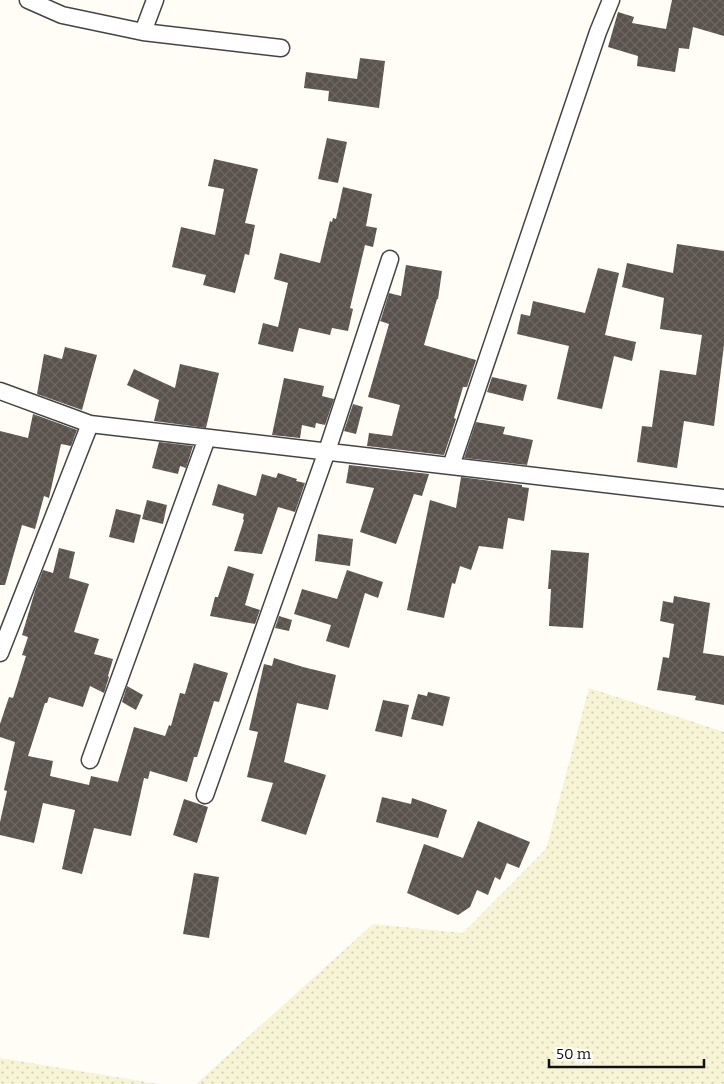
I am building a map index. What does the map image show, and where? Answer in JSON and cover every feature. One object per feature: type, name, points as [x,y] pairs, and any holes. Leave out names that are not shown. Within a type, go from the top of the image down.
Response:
[{"type":"street","points":[[28,0],[62,15],[143,32],[281,48]]},
{"type":"street","points":[[143,32],[155,0]]},
{"type":"street","points":[[452,466],[598,32],[611,0]]},
{"type":"street","points":[[205,795],[327,451],[390,258]]},
{"type":"street","points":[[0,391],[90,424],[724,498]]},
{"type":"street","points":[[0,653],[90,424]]},
{"type":"street","points":[[90,760],[207,438]]},
{"type":"shaded area","points":[[589,688],[724,732],[724,1084],[196,1084],[373,924],[463,933],[546,849]]},
{"type":"shaded area","points":[[0,1058],[159,1084],[0,1084]]},
{"type":"building","points":[[672,0],[724,0],[724,36],[693,27],[689,49],[679,48],[675,72],[637,66],[638,56],[608,47],[618,12],[634,17],[632,23],[666,29]]},
{"type":"building","points":[[360,58],[385,61],[379,108],[328,101],[329,91],[304,88],[306,72],[357,79]]},
{"type":"building","points":[[327,138],[347,142],[338,183],[318,179]]},
{"type":"building","points":[[214,159],[258,169],[245,223],[255,225],[249,255],[245,254],[235,293],[203,285],[206,275],[172,267],[181,227],[215,235],[224,189],[208,186]]},
{"type":"building","points":[[343,187],[372,194],[366,226],[377,228],[373,247],[365,245],[350,308],[353,309],[348,331],[332,328],[330,335],[299,328],[293,352],[258,344],[263,323],[278,327],[288,283],[274,279],[280,253],[320,263],[330,221],[332,222],[333,218],[336,219]]},
{"type":"building","points":[[677,244],[724,251],[724,345],[714,426],[684,421],[677,468],[637,462],[642,426],[652,427],[660,370],[696,375],[702,335],[660,329],[664,298],[622,287],[627,263],[673,273]]},
{"type":"building","points":[[406,265],[442,271],[438,299],[424,345],[476,360],[467,387],[463,387],[454,418],[456,419],[444,455],[367,446],[369,433],[392,436],[400,405],[368,397],[389,324],[380,321],[389,293],[401,296]]},
{"type":"building","points":[[598,268],[619,273],[605,335],[636,342],[632,361],[614,356],[602,409],[557,399],[569,346],[517,334],[521,314],[530,316],[533,301],[585,313]]},
{"type":"building","points":[[65,347],[97,355],[82,410],[37,394],[44,354],[62,359]]},
{"type":"building","points":[[180,364],[219,373],[206,428],[154,421],[159,400],[127,385],[134,369],[175,388]]},
{"type":"building","points":[[492,377],[527,385],[523,401],[487,392]]},
{"type":"building","points":[[284,378],[324,386],[322,396],[334,399],[325,425],[316,423],[315,428],[302,425],[300,438],[272,435]]},
{"type":"building","points":[[353,404],[363,407],[356,434],[344,431]]},
{"type":"building","points":[[33,414],[77,430],[71,446],[61,444],[49,498],[44,496],[35,529],[22,525],[5,585],[0,585],[0,431],[28,438]]},
{"type":"building","points":[[476,422],[505,427],[503,434],[533,440],[527,465],[464,458]]},
{"type":"building","points":[[159,442],[193,446],[186,468],[180,466],[178,474],[152,468]]},
{"type":"building","points":[[349,465],[429,474],[422,496],[414,494],[396,544],[360,532],[374,488],[346,483]]},
{"type":"building","points":[[278,473],[305,483],[295,512],[278,507],[262,554],[234,551],[244,520],[244,514],[212,505],[218,484],[256,496],[262,474],[276,478]]},
{"type":"building","points":[[461,477],[522,485],[522,487],[529,488],[524,521],[508,518],[503,549],[479,546],[471,570],[460,566],[455,584],[452,583],[444,618],[407,610],[430,500],[456,508]]},
{"type":"building","points":[[147,500],[167,505],[163,524],[142,519]]},
{"type":"building","points":[[116,509],[141,515],[134,543],[109,537]]},
{"type":"building","points":[[318,534],[353,539],[350,566],[315,561]]},
{"type":"building","points":[[59,548],[75,552],[69,578],[89,584],[74,632],[99,639],[94,654],[113,659],[104,693],[90,686],[83,707],[49,697],[47,703],[45,703],[28,756],[53,761],[50,776],[89,785],[91,776],[118,782],[134,727],[165,736],[169,725],[171,726],[180,693],[185,694],[194,663],[228,673],[219,702],[214,701],[197,757],[194,757],[187,782],[150,771],[148,779],[144,778],[131,836],[94,828],[82,874],[62,869],[75,810],[43,803],[34,843],[0,835],[0,822],[7,791],[4,790],[15,742],[0,737],[0,724],[9,697],[13,698],[26,656],[22,655],[28,637],[22,635],[35,591],[43,570],[53,573]]},
{"type":"building","points":[[551,550],[589,553],[583,628],[549,626],[551,589],[548,589]]},
{"type":"building","points":[[228,566],[254,574],[245,605],[260,610],[255,624],[210,616],[215,597],[218,597]]},
{"type":"building","points":[[347,570],[383,582],[378,598],[365,593],[349,648],[326,641],[331,625],[294,614],[302,589],[337,599]]},
{"type":"building","points":[[674,596],[710,603],[703,653],[724,656],[724,705],[695,700],[696,696],[657,690],[663,657],[669,658],[674,624],[660,621],[663,601],[673,603]]},
{"type":"building","points":[[279,616],[292,620],[289,631],[275,628]]},
{"type":"building","points":[[274,658],[336,675],[328,710],[297,703],[284,762],[326,775],[306,835],[261,821],[273,783],[247,777],[258,732],[249,730],[264,664],[272,666]]},
{"type":"building","points":[[127,686],[143,695],[136,710],[122,702]]},
{"type":"building","points":[[428,692],[450,697],[443,726],[411,719],[418,694],[427,696]]},
{"type":"building","points":[[383,700],[409,705],[402,737],[375,731]]},
{"type":"building","points":[[382,797],[411,804],[412,798],[447,810],[438,838],[376,822]]},
{"type":"building","points":[[184,799],[208,807],[197,843],[173,835]]},
{"type":"building","points":[[478,821],[530,842],[519,868],[507,863],[500,880],[495,877],[488,895],[477,890],[470,907],[458,915],[407,893],[424,844],[463,858]]},
{"type":"building","points":[[194,873],[219,877],[209,938],[183,934]]}]
